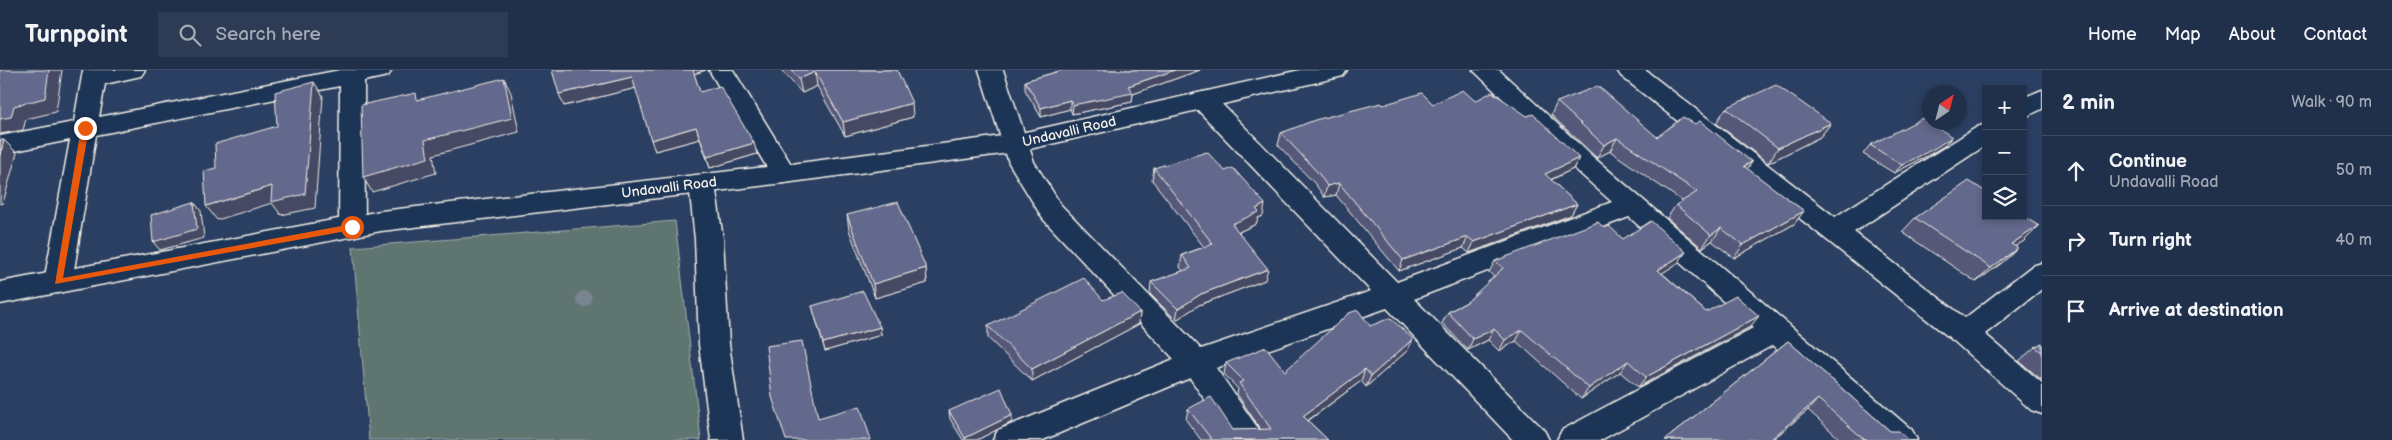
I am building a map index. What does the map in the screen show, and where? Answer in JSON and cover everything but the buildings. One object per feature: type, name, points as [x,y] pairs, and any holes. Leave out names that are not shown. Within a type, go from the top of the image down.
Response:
[{"type":"street","points":[[58,282],[94,74],[133,70]]},
{"type":"street","points":[[0,145],[352,73],[380,70]]},
{"type":"street","points":[[721,70],[784,174]]},
{"type":"street","points":[[991,70],[1018,143],[1022,162],[1052,212],[1196,363],[1250,440]]},
{"type":"street","name":"Undavalli Road","points":[[0,293],[382,221],[784,174],[1018,143],[1335,70]]},
{"type":"street","points":[[1485,70],[1633,205],[1901,440]]},
{"type":"street","points":[[1630,70],[1965,334],[2042,401]]},
{"type":"street","points":[[352,73],[352,227]]},
{"type":"street","points":[[2027,107],[2042,98]]},
{"type":"street","points":[[1203,100],[1532,440]]},
{"type":"street","points":[[1834,230],[1982,137]]},
{"type":"street","points":[[702,184],[709,239],[714,344],[727,440]]},
{"type":"street","points":[[1009,440],[1196,363],[1393,295],[1633,205]]},
{"type":"street","points":[[1965,334],[2042,274]]},
{"type":"street","points":[[1573,440],[1775,330]]},
{"type":"green space","points":[[675,221],[701,440],[369,440],[353,247]]},
{"type":"route","points":[[85,128],[58,282],[352,227]]}]
